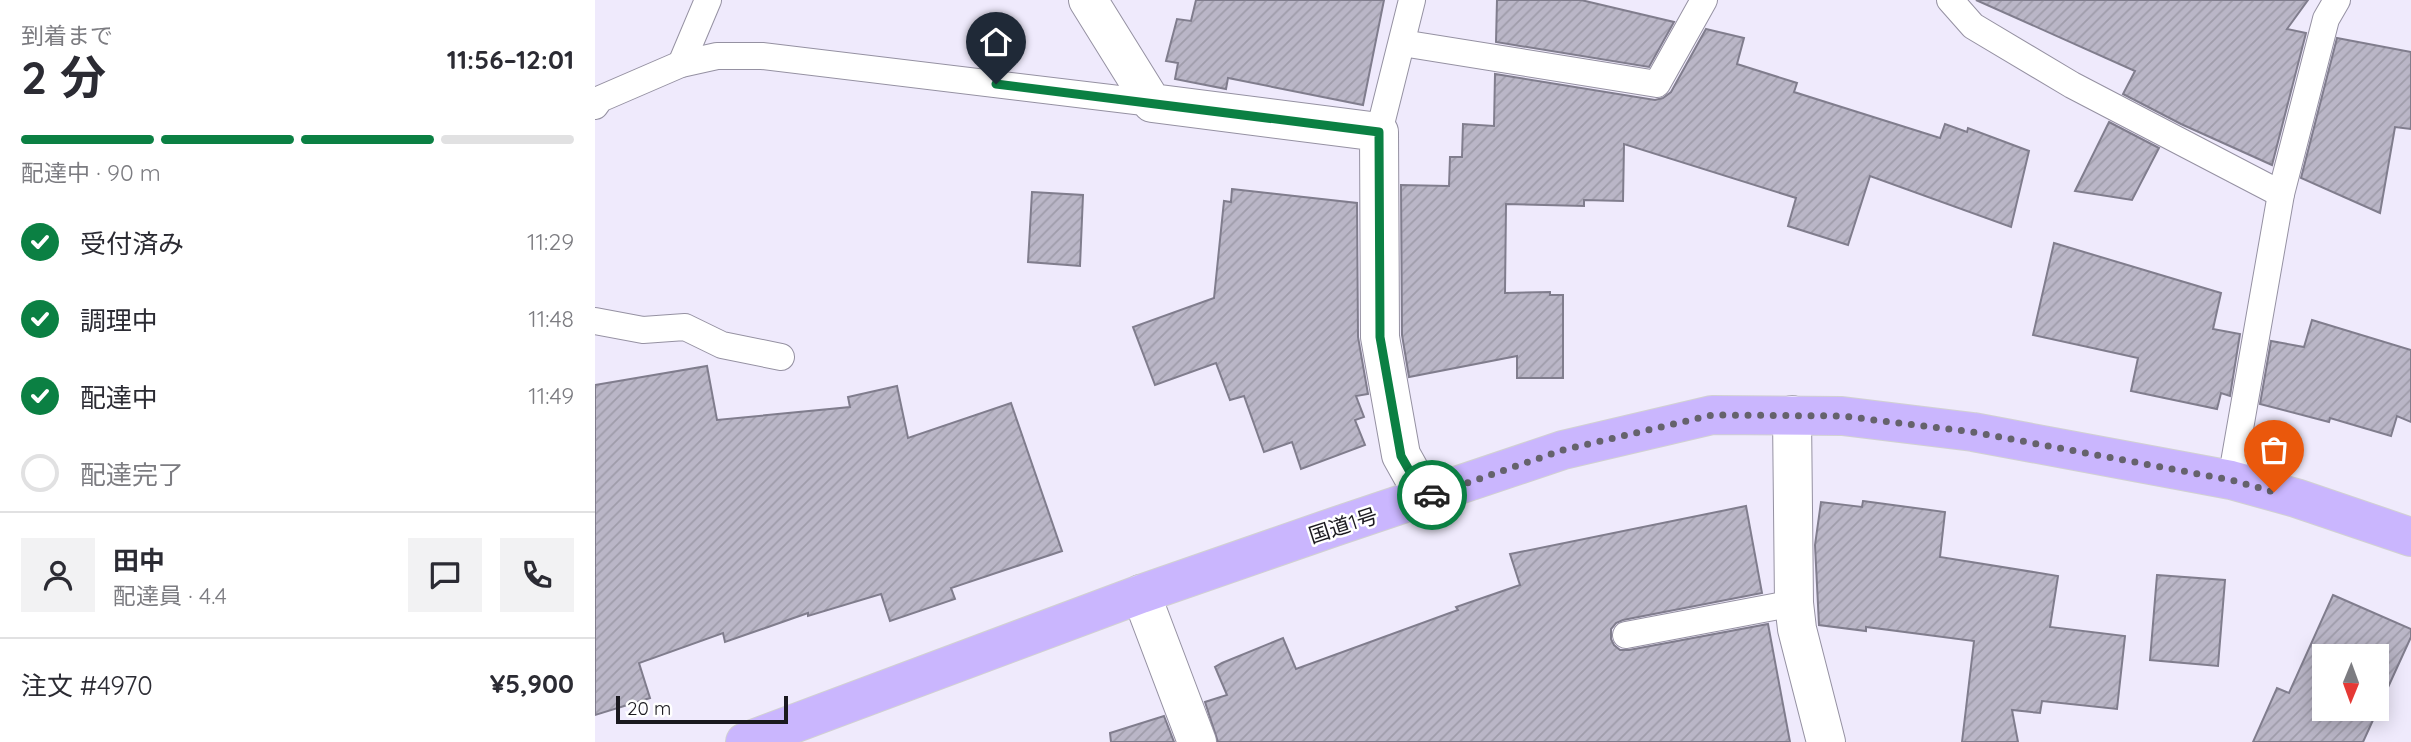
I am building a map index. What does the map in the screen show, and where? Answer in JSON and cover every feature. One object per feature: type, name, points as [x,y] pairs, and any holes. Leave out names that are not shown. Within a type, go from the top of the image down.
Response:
[{"type":"highway","name":"国道1号","points":[[745,742],[1141,594],[1563,450],[1712,415],[1842,416],[1973,432],[2231,480],[2296,498],[2411,537]]},
{"type":"street","points":[[1088,0],[1152,103],[1379,132],[1380,337],[1401,456],[1425,498]]},
{"type":"street","points":[[1792,415],[1794,603],[1797,629],[1826,742]]},
{"type":"street","points":[[1141,594],[1197,742]]},
{"type":"lane","points":[[681,64],[708,0]]},
{"type":"lane","points":[[1379,132],[1412,0]]},
{"type":"lane","points":[[1402,43],[1657,84],[1704,0]]},
{"type":"lane","points":[[1950,0],[1973,26],[2050,72],[2142,123],[2281,194]]},
{"type":"lane","points":[[2231,480],[2281,194],[2326,19],[2337,0]]},
{"type":"lane","points":[[595,106],[600,99],[681,64],[717,56],[762,56],[1152,103]]},
{"type":"lane","points":[[595,320],[643,330],[685,327],[722,345],[781,357]]},
{"type":"lane","points":[[1626,635],[1794,603]]},
{"type":"building","points":[[1196,0],[1384,0],[1363,105],[1228,78],[1226,89],[1175,79],[1178,63],[1166,61],[1177,19],[1191,21]]},
{"type":"building","points":[[1497,0],[1581,0],[1674,22],[1649,67],[1496,42]]},
{"type":"building","points":[[1976,0],[2308,0],[2287,29],[2306,33],[2272,165],[2181,124],[2123,94],[2135,71]]},
{"type":"building","points":[[1706,29],[1744,38],[1737,64],[1797,83],[1794,92],[1940,138],[1945,124],[1967,132],[1968,128],[2029,151],[2011,227],[1870,176],[1848,245],[1788,226],[1796,198],[1624,144],[1623,201],[1584,200],[1584,206],[1506,204],[1505,293],[1550,292],[1550,295],[1563,295],[1563,378],[1517,378],[1517,356],[1409,377],[1402,335],[1401,185],[1449,186],[1450,157],[1462,157],[1463,124],[1494,126],[1495,74],[1655,100],[1671,92]]},
{"type":"building","points":[[2337,38],[2411,52],[2411,129],[2395,127],[2380,213],[2301,178]]},
{"type":"building","points":[[2109,122],[2159,148],[2132,200],[2075,191]]},
{"type":"building","points":[[1232,189],[1357,203],[1358,337],[1368,394],[1356,396],[1364,417],[1355,420],[1365,445],[1301,469],[1292,442],[1264,452],[1244,396],[1230,400],[1216,363],[1155,385],[1133,327],[1214,298],[1224,201],[1231,202]]},
{"type":"building","points":[[1032,192],[1083,195],[1080,266],[1028,262]]},
{"type":"building","points":[[2054,243],[2221,293],[2213,329],[2240,334],[2230,396],[2221,393],[2217,409],[2131,391],[2138,358],[2033,335]]},
{"type":"building","points":[[2312,320],[2411,350],[2411,422],[2397,416],[2391,436],[2330,418],[2329,422],[2260,404],[2271,341],[2304,347]]},
{"type":"building","points":[[707,366],[717,420],[850,407],[848,397],[897,386],[908,438],[1011,403],[1062,551],[951,588],[955,599],[890,621],[881,594],[808,616],[808,613],[725,642],[723,633],[639,663],[650,698],[595,715],[595,385]]},
{"type":"building","points":[[1863,501],[1945,512],[1940,557],[2058,576],[2050,627],[2125,636],[2117,709],[2042,701],[2040,713],[2012,710],[2018,742],[1962,742],[1974,641],[1866,627],[1866,631],[1819,625],[1815,545],[1821,502],[1862,507]]},
{"type":"building","points":[[1746,506],[1762,593],[1623,620],[1611,629],[1611,639],[1620,650],[1629,650],[1768,624],[1790,742],[1218,742],[1205,702],[1227,695],[1215,667],[1222,663],[1283,638],[1296,669],[1520,585],[1510,554]]},
{"type":"building","points":[[2157,575],[2225,580],[2218,666],[2150,660]]},
{"type":"building","points":[[2333,595],[2411,629],[2411,637],[2389,685],[2389,644],[2312,644],[2312,721],[2373,721],[2363,742],[2253,742],[2277,688],[2289,693]]},
{"type":"building","points":[[1164,716],[1174,742],[1111,742],[1110,733]]},
{"type":"way so far","points":[[1432,495],[1563,450],[1712,415],[1842,416],[1973,432],[2231,480],[2274,492]]},
{"type":"route","points":[[996,84],[1379,132],[1380,337],[1401,456],[1425,498],[1432,495]]}]
